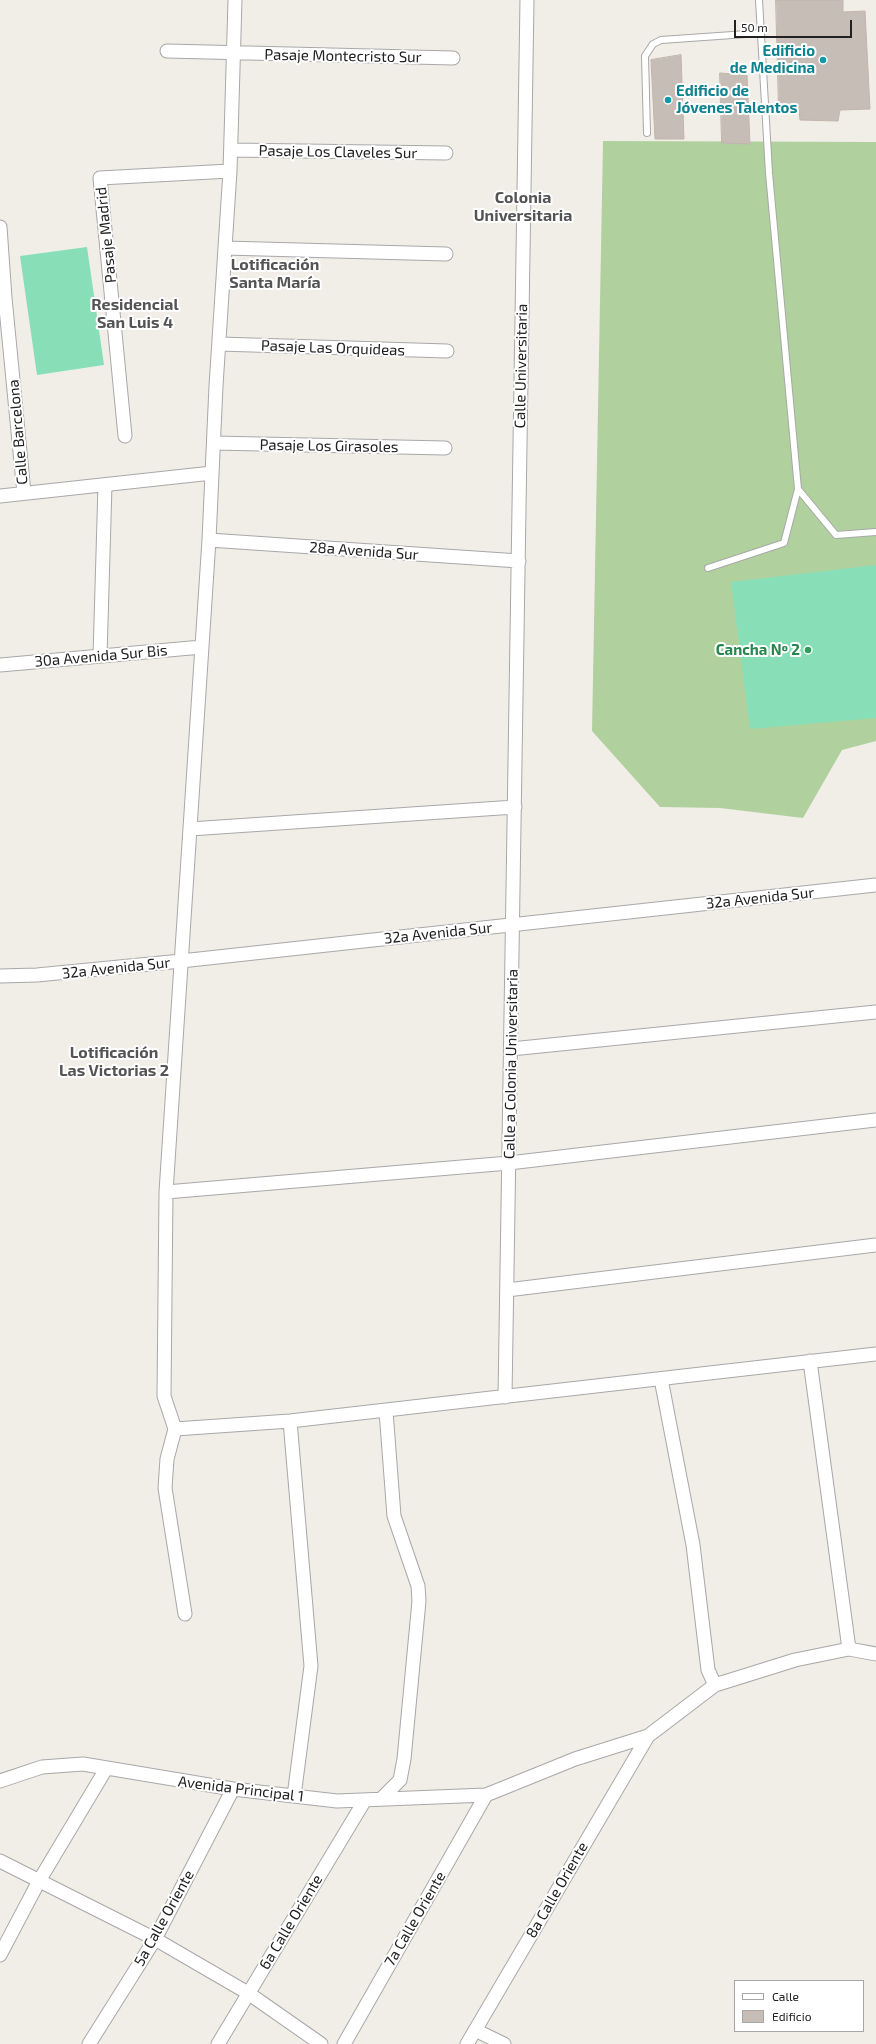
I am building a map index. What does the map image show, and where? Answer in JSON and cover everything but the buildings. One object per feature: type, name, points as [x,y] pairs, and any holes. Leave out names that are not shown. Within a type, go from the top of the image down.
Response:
[{"type":"street","points":[[185,1614],[165,1488],[167,1459],[175,1429],[164,1396],[166,1192],[209,540],[230,171],[235,0]]},
{"type":"street","name":"Calle Universitaria","points":[[516,732],[527,0]]},
{"type":"street","name":"Pasaje Montecristo Sur","points":[[167,51],[234,54],[453,58]]},
{"type":"street","name":"Pasaje Los Claveles Sur","points":[[231,150],[446,153]]},
{"type":"street","name":"Pasaje Madrid","points":[[125,436],[100,178],[230,171]]},
{"type":"street","name":"Calle Barcelona","points":[[0,227],[5,298],[5,349],[24,493]]},
{"type":"street","points":[[225,248],[446,254]]},
{"type":"street","name":"Pasaje Las Orquideas","points":[[219,344],[446,351]]},
{"type":"street","name":"Pasaje Los Girasoles","points":[[214,443],[445,448]]},
{"type":"street","points":[[0,496],[212,473]]},
{"type":"street","points":[[100,656],[105,485]]},
{"type":"street","name":"28a Avenida Sur","points":[[209,540],[518,561]]},
{"type":"street","name":"30a Avenida Sur Bis","points":[[0,665],[202,647]]},
{"type":"street","name":"Calle a Colonia Universitaria","points":[[505,1396],[516,732]]},
{"type":"street","points":[[190,829],[515,807]]},
{"type":"street","name":"32a Avenida Sur","points":[[0,976],[38,976],[876,885]]},
{"type":"street","points":[[511,1049],[876,1012]]},
{"type":"street","points":[[166,1192],[509,1163],[876,1120]]},
{"type":"street","points":[[507,1290],[876,1245]]},
{"type":"street","points":[[175,1429],[290,1422],[876,1354]]},
{"type":"street","points":[[810,1362],[849,1649]]},
{"type":"street","points":[[661,1379],[693,1545],[708,1670],[715,1685]]},
{"type":"street","points":[[381,1799],[400,1780],[404,1759],[419,1601],[416,1579],[394,1516],[386,1410]]},
{"type":"street","points":[[290,1422],[311,1666],[294,1796]]},
{"type":"street","points":[[648,1736],[715,1685],[795,1660],[849,1649],[876,1654]]},
{"type":"street","name":"Avenida Principal 1","points":[[0,1781],[42,1767],[84,1764],[106,1769],[233,1789],[337,1801],[486,1795],[575,1759],[648,1736]]},
{"type":"street","name":"8a Calle Oriente","points":[[467,2044],[648,1736]]},
{"type":"street","points":[[0,1955],[39,1881],[106,1769]]},
{"type":"street","name":"5a Calle Oriente","points":[[90,2044],[155,1939],[233,1789]]},
{"type":"street","name":"7a Calle Oriente","points":[[344,2044],[486,1795]]},
{"type":"street","name":"6a Calle Oriente","points":[[218,2044],[365,1800]]},
{"type":"street","points":[[0,1860],[155,1939],[248,1993],[321,2044]]},
{"type":"street","points":[[475,2030],[504,2044]]},
{"type":"lane","points":[[708,568],[784,543],[798,489],[769,173],[759,0]]},
{"type":"lane","points":[[647,133],[645,56],[653,44],[661,40],[761,33]]},
{"type":"lane","points":[[798,489],[836,535],[876,532]]},
{"type":"green space","points":[[603,141],[876,142],[876,741],[842,750],[803,818],[720,808],[660,807],[592,731]]},
{"type":"green space","points":[[87,247],[104,365],[37,375],[20,256]]},
{"type":"green space","name":"Cancha Nº 2","points":[[876,565],[876,718],[750,729],[731,582]]},
{"type":"place","name":"Edificio de Medicina","points":[[823,60]]},
{"type":"place","name":"Edificio de Jóvenes Talentos","points":[[668,100]]},
{"type":"place","name":"Cancha Nº 2","points":[[808,650]]},
{"type":"district","name":"Colonia Universitaria","points":[[523,207]]},
{"type":"district","name":"Lotificación Santa María","points":[[275,274]]},
{"type":"district","name":"Residencial San Luis 4","points":[[135,314]]},
{"type":"district","name":"Lotificación Las Victorias 2","points":[[114,1062]]}]
